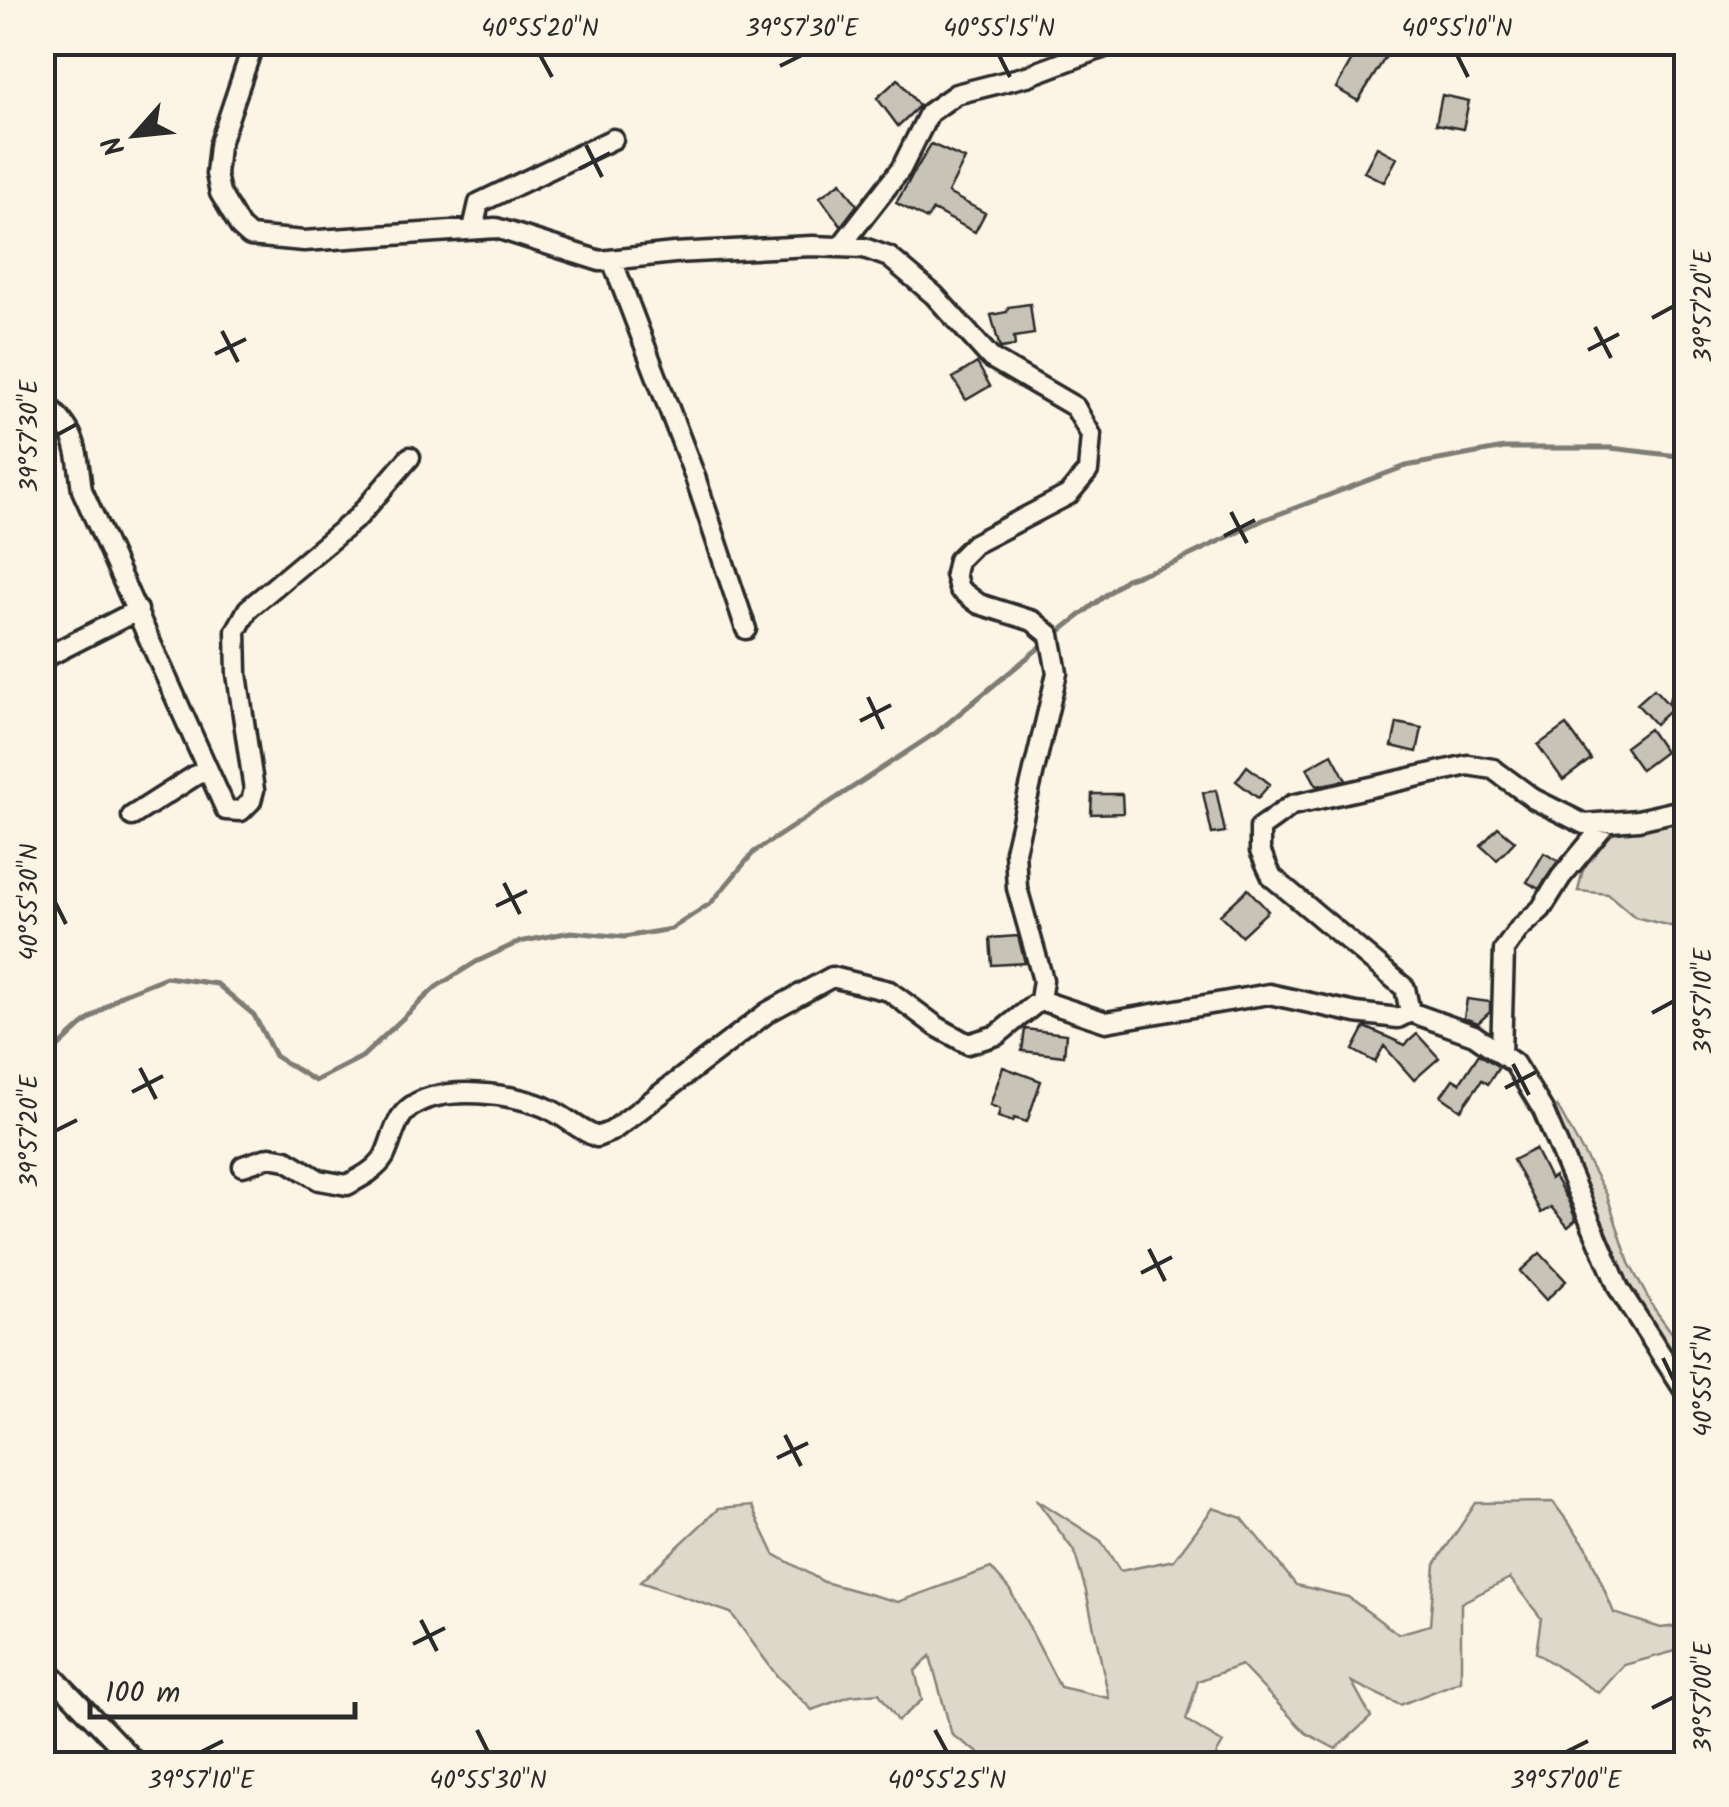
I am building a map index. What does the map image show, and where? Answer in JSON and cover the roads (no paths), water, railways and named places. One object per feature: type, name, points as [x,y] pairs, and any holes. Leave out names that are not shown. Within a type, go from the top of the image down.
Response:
[{"type":"street","points":[[243,1166],[270,1157],[286,1160],[318,1180],[347,1185],[370,1172],[383,1158],[408,1108],[442,1095],[475,1093],[522,1100],[550,1109],[578,1130],[598,1137],[768,1012],[832,977],[889,991],[968,1044],[997,1035],[1040,1000],[1043,980],[1017,888],[1015,851],[1058,673],[1050,635],[1033,621],[979,604],[959,589],[955,574],[958,560],[974,544],[1068,495],[1088,471],[1091,435],[1075,407],[992,358],[934,295],[889,258],[864,248],[694,252],[600,261],[496,228],[304,241],[250,236],[240,228],[220,193],[216,174],[219,146],[254,42]]},
{"type":"street","points":[[840,247],[901,169],[928,113],[956,94],[1027,76],[1118,42]]},
{"type":"street","points":[[473,229],[479,203],[613,139]]},
{"type":"street","points":[[612,260],[694,474],[746,630]]},
{"type":"street","points":[[42,401],[65,420],[74,437],[82,490],[226,810],[242,811],[254,790],[237,674],[236,631],[248,609],[358,517],[410,457]]},
{"type":"street","points":[[42,659],[138,610]]},
{"type":"street","points":[[1410,1012],[1405,988],[1272,877],[1260,851],[1260,828],[1292,806],[1468,765],[1493,769],[1534,799],[1584,824],[1638,820],[1686,809]]},
{"type":"street","points":[[132,816],[207,768]]},
{"type":"street","points":[[1501,1054],[1504,950],[1607,822]]},
{"type":"street","points":[[1040,1000],[1106,1022],[1268,994],[1356,1013],[1398,1018],[1410,1012],[1474,1034],[1514,1063],[1543,1110],[1620,1289],[1686,1393]]},
{"type":"street","points":[[42,1665],[138,1764]]},
{"type":"waterway","points":[[1054,636],[1126,579],[1174,563],[1263,520],[1406,466],[1504,448],[1611,448],[1686,457]]},
{"type":"waterway","points":[[42,1062],[121,995],[166,977],[217,984],[254,1015],[275,1056],[315,1081],[362,1057],[436,987],[519,942],[571,932],[624,937],[671,929],[711,903],[754,852],[937,732],[1045,643]]}]
